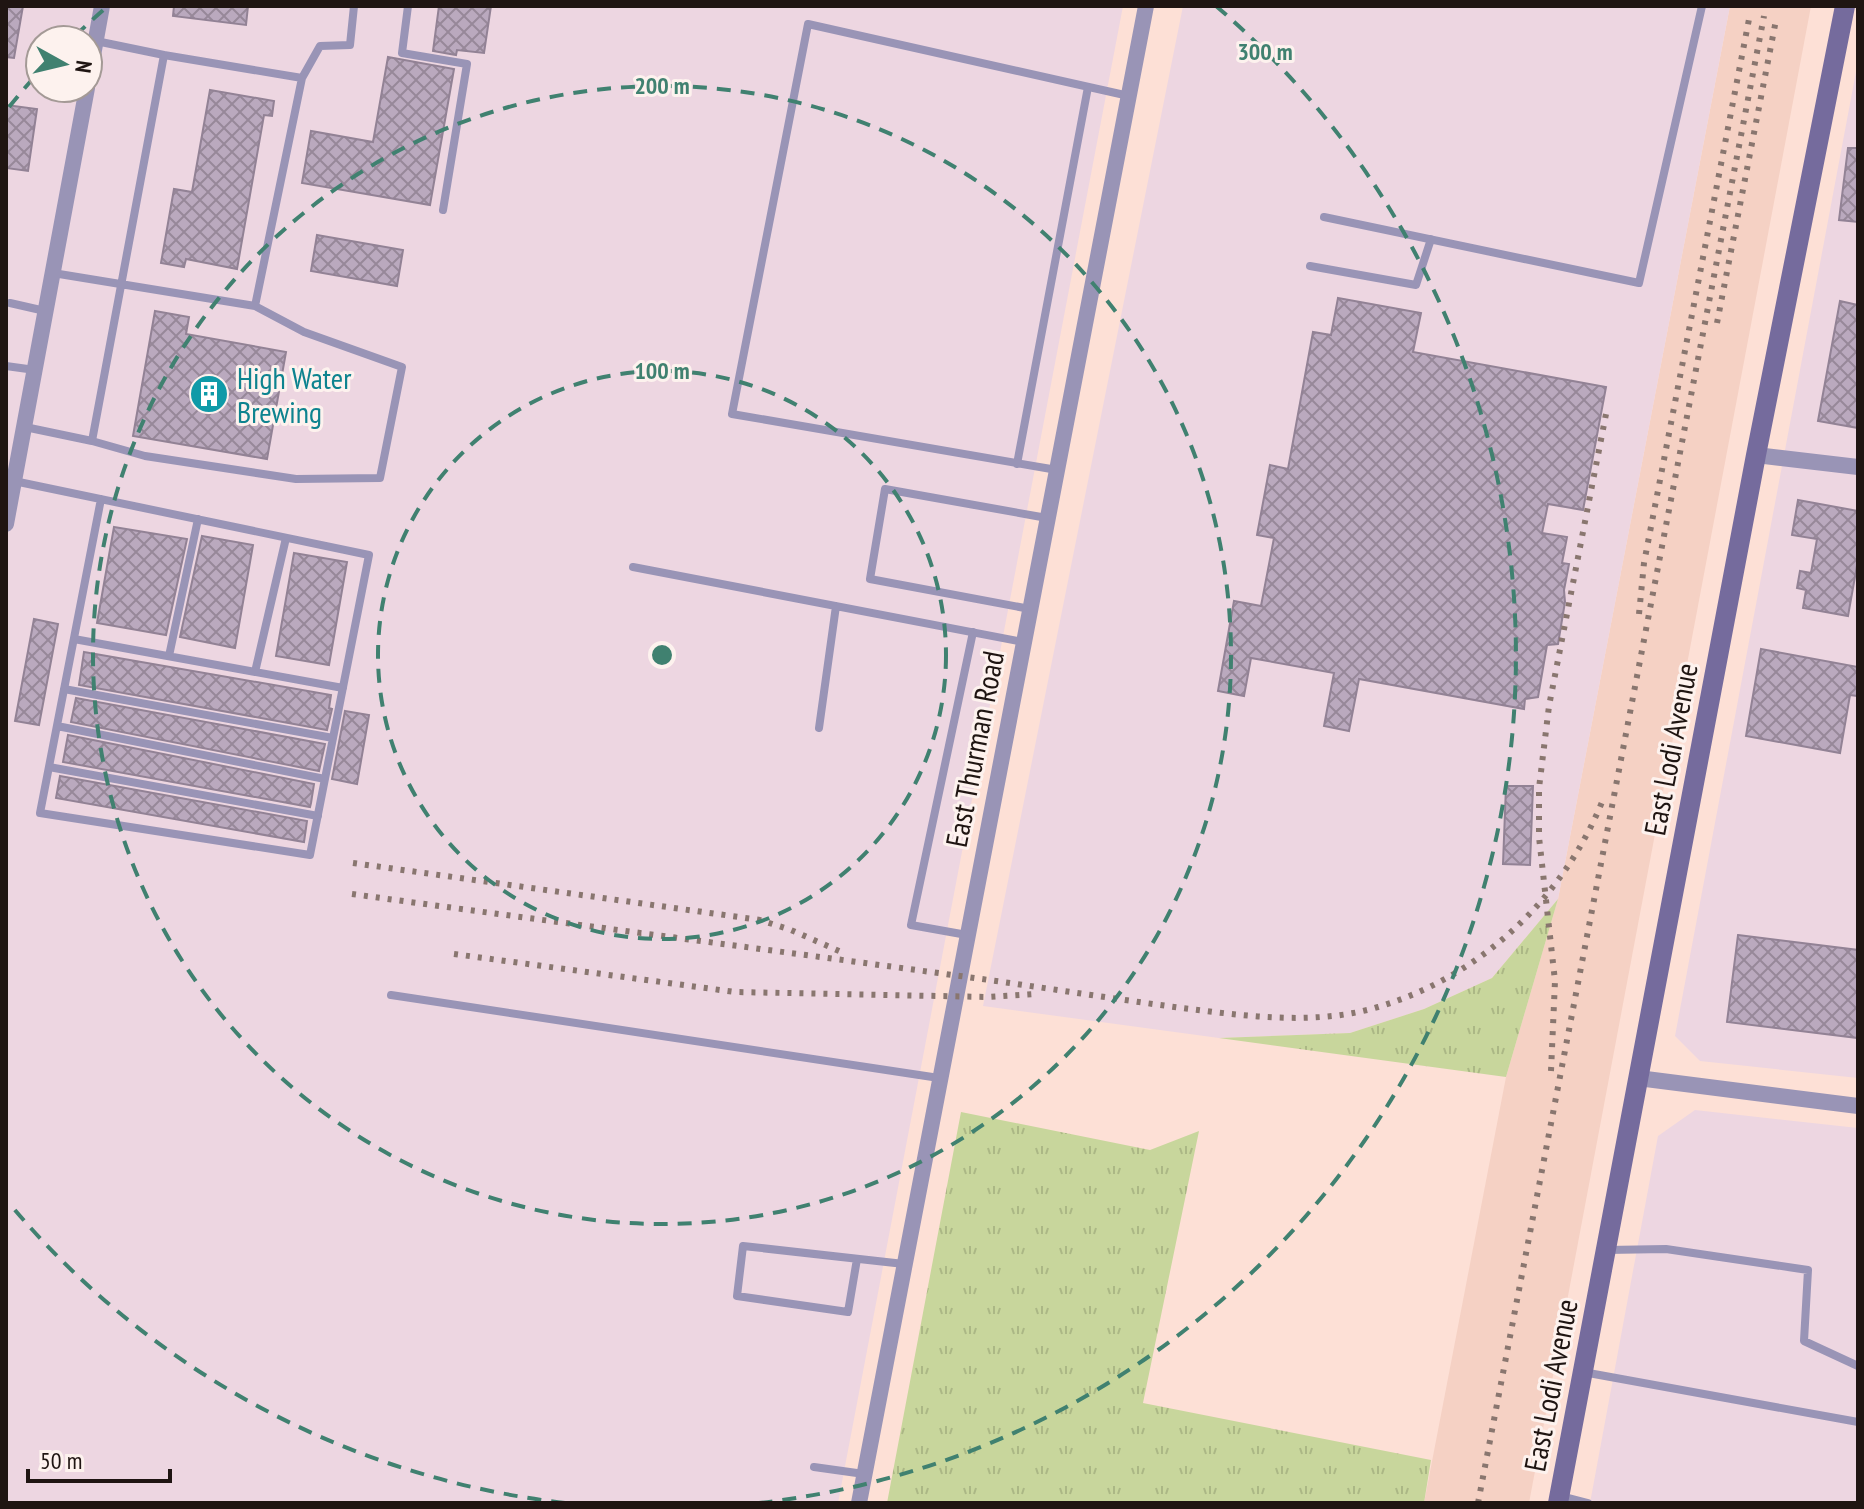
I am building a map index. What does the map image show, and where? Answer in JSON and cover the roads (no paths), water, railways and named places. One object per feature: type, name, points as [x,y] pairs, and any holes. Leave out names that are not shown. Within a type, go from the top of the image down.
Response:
[{"type":"street","name":"East Thurman Road","points":[[859,1503],[1146,6]]},
{"type":"street","name":"East Lodi Avenue","points":[[1559,1499],[1756,455],[1845,6]]},
{"type":"street","points":[[6,524],[84,104]]},
{"type":"street","points":[[1756,455],[1858,467]]},
{"type":"street","points":[[1638,1078],[1858,1106]]},
{"type":"lane","points":[[255,306],[302,78],[320,46],[350,45],[354,6]]},
{"type":"lane","points":[[408,6],[402,53],[467,64],[443,210]]},
{"type":"lane","points":[[1324,217],[1639,283],[1702,6]]},
{"type":"lane","points":[[1057,470],[732,414],[808,24],[1129,96]]},
{"type":"lane","points":[[104,43],[302,78]]},
{"type":"lane","points":[[92,441],[164,55]]},
{"type":"lane","points":[[1017,464],[1088,87]]},
{"type":"lane","points":[[1310,266],[1416,285],[1431,239]]},
{"type":"lane","points":[[24,427],[145,456],[296,479],[380,478],[402,367],[304,332],[255,306],[53,273]]},
{"type":"lane","points":[[10,303],[46,311]]},
{"type":"lane","points":[[6,366],[35,370]]},
{"type":"lane","points":[[14,481],[198,519],[369,555],[310,855],[40,813],[101,499]]},
{"type":"lane","points":[[1030,609],[870,579],[885,489],[1047,518]]},
{"type":"lane","points":[[169,656],[198,519]]},
{"type":"lane","points":[[255,672],[286,538]]},
{"type":"lane","points":[[633,567],[1023,642]]},
{"type":"lane","points":[[819,728],[836,606]]},
{"type":"lane","points":[[967,935],[911,925],[973,632]]},
{"type":"lane","points":[[74,639],[343,688]]},
{"type":"lane","points":[[64,689],[333,738]]},
{"type":"lane","points":[[57,726],[325,779]]},
{"type":"lane","points":[[49,767],[318,816]]},
{"type":"lane","points":[[391,995],[939,1078]]},
{"type":"lane","points":[[857,1259],[848,1312],[737,1296],[743,1246],[904,1264]]},
{"type":"lane","points":[[1606,1250],[1666,1249],[1808,1270],[1804,1341],[1858,1366]]},
{"type":"lane","points":[[1583,1372],[1858,1422]]},
{"type":"lane","points":[[814,1467],[864,1474]]},
{"type":"lane","points":[[1559,1499],[1588,1503]]},
{"type":"railway","points":[[1639,614],[1644,563],[1750,14]]},
{"type":"railway","points":[[1478,1503],[1764,16]]},
{"type":"railway","points":[[1717,323],[1776,20]]},
{"type":"railway","points":[[1551,1071],[1555,981],[1539,837],[1539,788],[1549,706],[1607,409]]},
{"type":"railway","points":[[352,894],[1206,1011],[1305,1018],[1378,1007],[1452,975],[1485,953],[1543,899],[1567,868],[1604,797]]},
{"type":"railway","points":[[353,863],[760,920],[846,954]]},
{"type":"railway","points":[[454,954],[735,992],[989,997],[1035,994]]},
{"type":"place","name":"High Water Brewing","points":[[209,394]]}]
